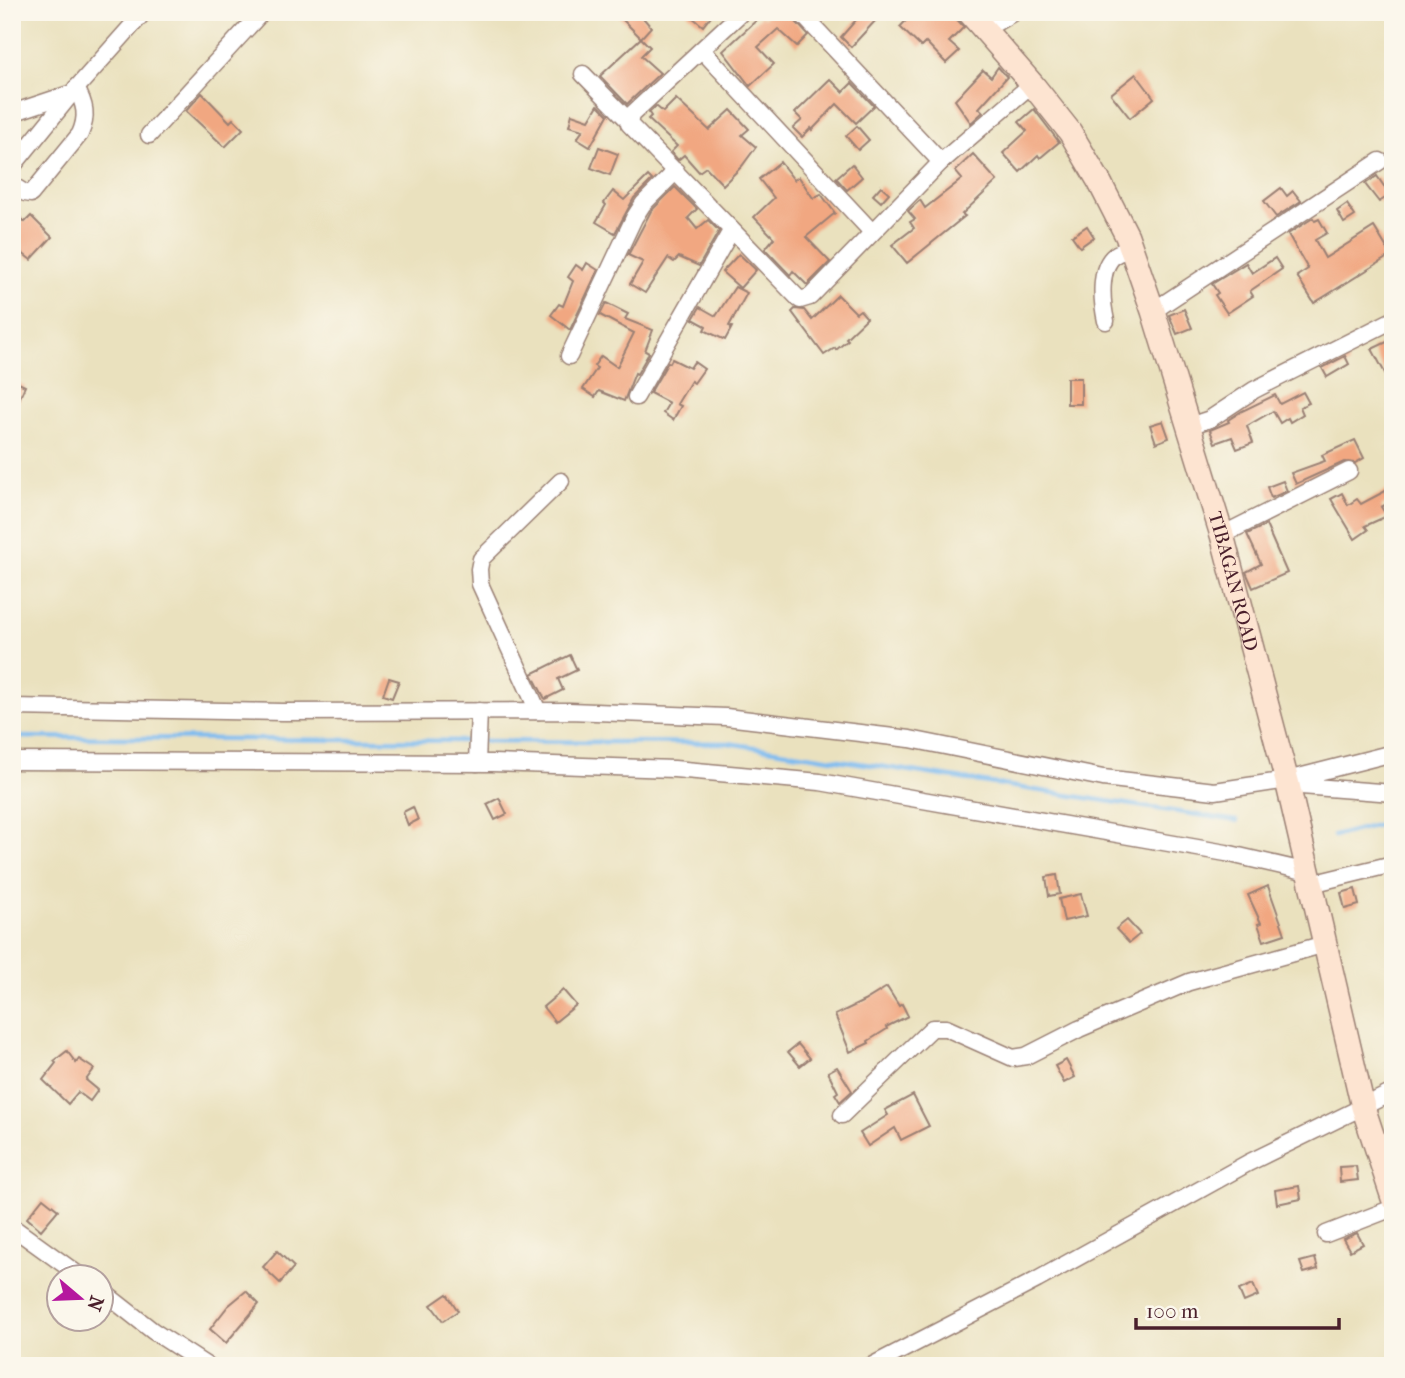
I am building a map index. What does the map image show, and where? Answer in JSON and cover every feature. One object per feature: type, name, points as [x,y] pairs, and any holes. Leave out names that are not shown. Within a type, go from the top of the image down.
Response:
[{"type":"main road","name":"TIBAGAN ROAD","points":[[977,21],[1070,132],[1100,183],[1132,250],[1222,535],[1288,783],[1363,1107],[1393,1198]]},
{"type":"street","points":[[12,167],[74,90],[144,12]]},
{"type":"street","points":[[149,135],[262,12]]},
{"type":"street","points":[[742,12],[631,115],[630,127],[800,300],[810,297],[941,162],[1032,84]]},
{"type":"street","points":[[800,12],[941,162]]},
{"type":"street","points":[[977,21],[1014,12]]},
{"type":"street","points":[[702,50],[872,232]]},
{"type":"street","points":[[583,74],[629,121]]},
{"type":"street","points":[[12,113],[74,90]]},
{"type":"street","points":[[12,185],[32,194],[80,134],[85,123],[86,107],[74,90]]},
{"type":"street","points":[[12,101],[38,104]]},
{"type":"street","points":[[1153,311],[1380,161]]},
{"type":"street","points":[[569,356],[634,219],[643,204],[676,172]]},
{"type":"street","points":[[636,397],[731,231]]},
{"type":"street","points":[[1106,321],[1102,286],[1110,261],[1118,253],[1132,250]]},
{"type":"street","points":[[1189,426],[1210,419],[1254,390],[1393,320]]},
{"type":"street","points":[[1222,535],[1349,471]]},
{"type":"street","points":[[538,711],[480,584],[479,569],[481,559],[561,481]]},
{"type":"street","points":[[12,707],[478,716],[538,711],[726,717],[910,739],[1102,778],[1215,791],[1288,783],[1393,753]]},
{"type":"street","points":[[477,758],[478,716]]},
{"type":"street","points":[[12,761],[477,758],[674,769],[820,782],[1226,853],[1309,878],[1393,864]]},
{"type":"street","points":[[1288,783],[1393,793]]},
{"type":"street","points":[[842,1115],[932,1028],[946,1028],[1013,1058],[1026,1056],[1079,1029],[1189,982],[1325,944]]},
{"type":"street","points":[[871,1366],[1037,1280],[1248,1163],[1393,1093]]},
{"type":"street","points":[[1326,1234],[1393,1208]]},
{"type":"street","points":[[15,1228],[61,1262]]},
{"type":"street","points":[[116,1302],[153,1331],[206,1366]]},
{"type":"building","points":[[615,12],[638,12],[651,27],[641,38]]},
{"type":"building","points":[[686,12],[714,12],[703,26]]},
{"type":"building","points":[[769,12],[787,12],[808,35],[797,46],[778,29],[758,47],[774,64],[750,86],[723,51],[761,16],[764,18]]},
{"type":"building","points":[[863,12],[876,20],[851,47],[841,37]]},
{"type":"building","points":[[914,12],[950,12],[964,27],[949,42],[959,51],[946,63],[926,42],[921,47],[900,27]]},
{"type":"building","points":[[641,38],[650,47],[641,56],[660,73],[627,104],[600,76]]},
{"type":"building","points":[[998,67],[1007,77],[979,108],[983,112],[971,123],[955,100],[983,70],[991,77]]},
{"type":"building","points":[[1136,74],[1154,98],[1130,118],[1111,94]]},
{"type":"building","points":[[830,79],[843,92],[852,83],[874,106],[856,123],[837,104],[802,137],[793,128],[802,120],[795,113]]},
{"type":"building","points":[[202,93],[230,122],[233,119],[243,129],[225,147],[186,111]]},
{"type":"building","points":[[676,99],[709,130],[731,110],[749,129],[742,135],[756,147],[723,185],[706,167],[699,172],[684,155],[678,160],[671,152],[677,146],[648,119],[651,116],[649,113],[656,106],[663,112]]},
{"type":"building","points":[[598,105],[608,115],[590,147],[577,139],[583,130],[569,126],[572,114],[589,120]]},
{"type":"building","points":[[1034,109],[1059,142],[1040,158],[1038,155],[1020,172],[1003,153],[1027,131],[1019,122]]},
{"type":"building","points":[[857,126],[869,140],[858,150],[846,136]]},
{"type":"building","points":[[599,147],[618,154],[610,175],[591,168]]},
{"type":"building","points":[[973,154],[997,181],[962,214],[965,216],[907,263],[892,245],[914,228],[910,222],[915,219],[908,211],[920,200],[925,208],[962,179],[955,171]]},
{"type":"building","points":[[780,162],[794,180],[799,177],[813,198],[821,194],[835,213],[806,237],[830,262],[807,285],[793,271],[790,275],[765,249],[774,238],[754,217],[774,198],[759,179]]},
{"type":"building","points":[[852,164],[862,177],[847,190],[836,178]]},
{"type":"building","points":[[648,176],[652,180],[634,198],[615,233],[596,222],[606,205],[604,203],[613,191],[624,200]]},
{"type":"building","points":[[1377,176],[1390,195],[1379,202],[1365,184]]},
{"type":"building","points":[[881,186],[889,193],[881,202],[873,195]]},
{"type":"building","points":[[675,187],[697,209],[688,218],[697,229],[708,220],[719,231],[699,266],[679,257],[674,262],[668,258],[645,293],[630,284],[643,262],[628,255],[651,211]]},
{"type":"building","points":[[1281,188],[1287,196],[1293,191],[1301,201],[1276,217],[1264,201]]},
{"type":"building","points":[[1347,204],[1355,216],[1344,223],[1337,211]]},
{"type":"building","points":[[12,210],[25,222],[31,216],[52,237],[31,260],[12,245]]},
{"type":"building","points":[[1313,218],[1315,221],[1319,219],[1327,233],[1315,240],[1325,258],[1374,227],[1391,255],[1314,303],[1297,276],[1308,269],[1288,234]]},
{"type":"building","points":[[1087,226],[1094,237],[1080,247],[1072,236]]},
{"type":"building","points":[[739,254],[756,270],[740,288],[722,272]]},
{"type":"building","points":[[1275,258],[1282,269],[1250,291],[1253,296],[1227,313],[1215,295],[1218,293],[1212,284],[1246,263],[1252,273]]},
{"type":"building","points":[[587,263],[598,270],[570,330],[551,315],[559,304],[563,306],[573,281],[568,277],[576,265],[583,270]]},
{"type":"building","points":[[735,287],[747,293],[729,326],[732,327],[725,340],[704,330],[706,326],[693,319],[700,307],[716,316]]},
{"type":"building","points":[[838,295],[856,313],[860,310],[867,318],[846,338],[848,340],[836,350],[835,348],[824,355],[792,312],[795,309],[804,310],[812,320]]},
{"type":"building","points":[[606,303],[628,314],[625,319],[653,330],[645,351],[649,353],[637,374],[635,373],[624,401],[599,391],[595,397],[583,389],[597,368],[594,366],[601,356],[617,367],[634,333],[600,315]]},
{"type":"building","points":[[1184,309],[1192,328],[1177,334],[1169,315]]},
{"type":"building","points":[[1393,339],[1393,388],[1372,349]]},
{"type":"building","points":[[1345,356],[1349,364],[1327,377],[1322,368]]},
{"type":"building","points":[[672,359],[690,368],[694,362],[704,369],[694,383],[691,381],[677,404],[681,406],[673,420],[663,413],[669,403],[650,393]]},
{"type":"building","points":[[1067,378],[1081,378],[1081,404],[1067,404]]},
{"type":"building","points":[[12,380],[25,386],[12,415]]},
{"type":"building","points":[[1303,392],[1309,403],[1300,407],[1303,414],[1290,422],[1288,418],[1280,423],[1273,411],[1247,426],[1253,443],[1237,449],[1232,437],[1215,443],[1210,430],[1229,422],[1228,420],[1242,411],[1275,395],[1280,404]]},
{"type":"building","points":[[1163,421],[1169,438],[1156,443],[1150,425]]},
{"type":"building","points":[[1355,440],[1364,458],[1355,463],[1344,462],[1296,484],[1291,473],[1325,461],[1322,455]]},
{"type":"building","points":[[1283,481],[1287,491],[1271,498],[1267,487]]},
{"type":"building","points":[[1393,487],[1393,501],[1381,507],[1387,516],[1365,526],[1368,530],[1355,539],[1331,499],[1342,493],[1348,505],[1357,499],[1361,504]]},
{"type":"building","points":[[1266,525],[1287,573],[1253,588],[1246,572],[1261,564],[1247,534]]},
{"type":"building","points":[[570,655],[577,670],[558,679],[563,690],[545,699],[532,674]]},
{"type":"building","points":[[389,678],[399,681],[392,698],[383,695]]},
{"type":"building","points":[[499,798],[507,814],[495,820],[487,804]]},
{"type":"building","points":[[413,807],[418,820],[408,825],[403,812]]},
{"type":"building","points":[[1057,875],[1060,894],[1049,896],[1046,877]]},
{"type":"building","points":[[1268,886],[1285,934],[1264,941],[1258,924],[1261,923],[1248,895]]},
{"type":"building","points":[[1355,889],[1359,905],[1345,909],[1341,893]]},
{"type":"building","points":[[1081,894],[1087,916],[1064,921],[1059,899]]},
{"type":"building","points":[[1127,920],[1140,934],[1129,943],[1116,929]]},
{"type":"building","points":[[887,987],[899,1006],[902,1004],[908,1016],[886,1027],[887,1029],[868,1041],[869,1043],[850,1052],[835,1015]]},
{"type":"building","points":[[563,990],[576,1005],[555,1022],[543,1007]]},
{"type":"building","points":[[798,1044],[810,1058],[800,1066],[788,1052]]},
{"type":"building","points":[[67,1051],[76,1063],[79,1059],[94,1069],[86,1080],[98,1090],[90,1101],[78,1092],[68,1104],[43,1080],[56,1063],[54,1061]]},
{"type":"building","points":[[1066,1060],[1075,1077],[1064,1083],[1055,1066]]},
{"type":"building","points":[[837,1067],[852,1091],[840,1102],[828,1072]]},
{"type":"building","points":[[913,1095],[929,1126],[901,1140],[895,1128],[868,1146],[860,1133],[888,1115],[885,1110]]},
{"type":"building","points":[[1356,1166],[1358,1180],[1340,1182],[1339,1167]]},
{"type":"building","points":[[1299,1186],[1301,1199],[1277,1204],[1275,1190]]},
{"type":"building","points":[[43,1198],[58,1210],[41,1230],[27,1218]]},
{"type":"building","points":[[1357,1233],[1363,1244],[1350,1251],[1343,1239]]},
{"type":"building","points":[[277,1251],[294,1267],[280,1283],[263,1267]]},
{"type":"building","points":[[1315,1258],[1318,1269],[1304,1273],[1300,1262]]},
{"type":"building","points":[[1253,1284],[1258,1296],[1244,1302],[1239,1290]]},
{"type":"building","points":[[246,1291],[259,1304],[226,1343],[210,1329],[228,1306]]},
{"type":"building","points":[[447,1294],[458,1311],[443,1321],[431,1305]]},
{"type":"waterway","points":[[12,737],[473,741]]},
{"type":"waterway","points":[[482,741],[728,743],[1237,821]]},
{"type":"waterway","points":[[1334,836],[1393,821]]}]
